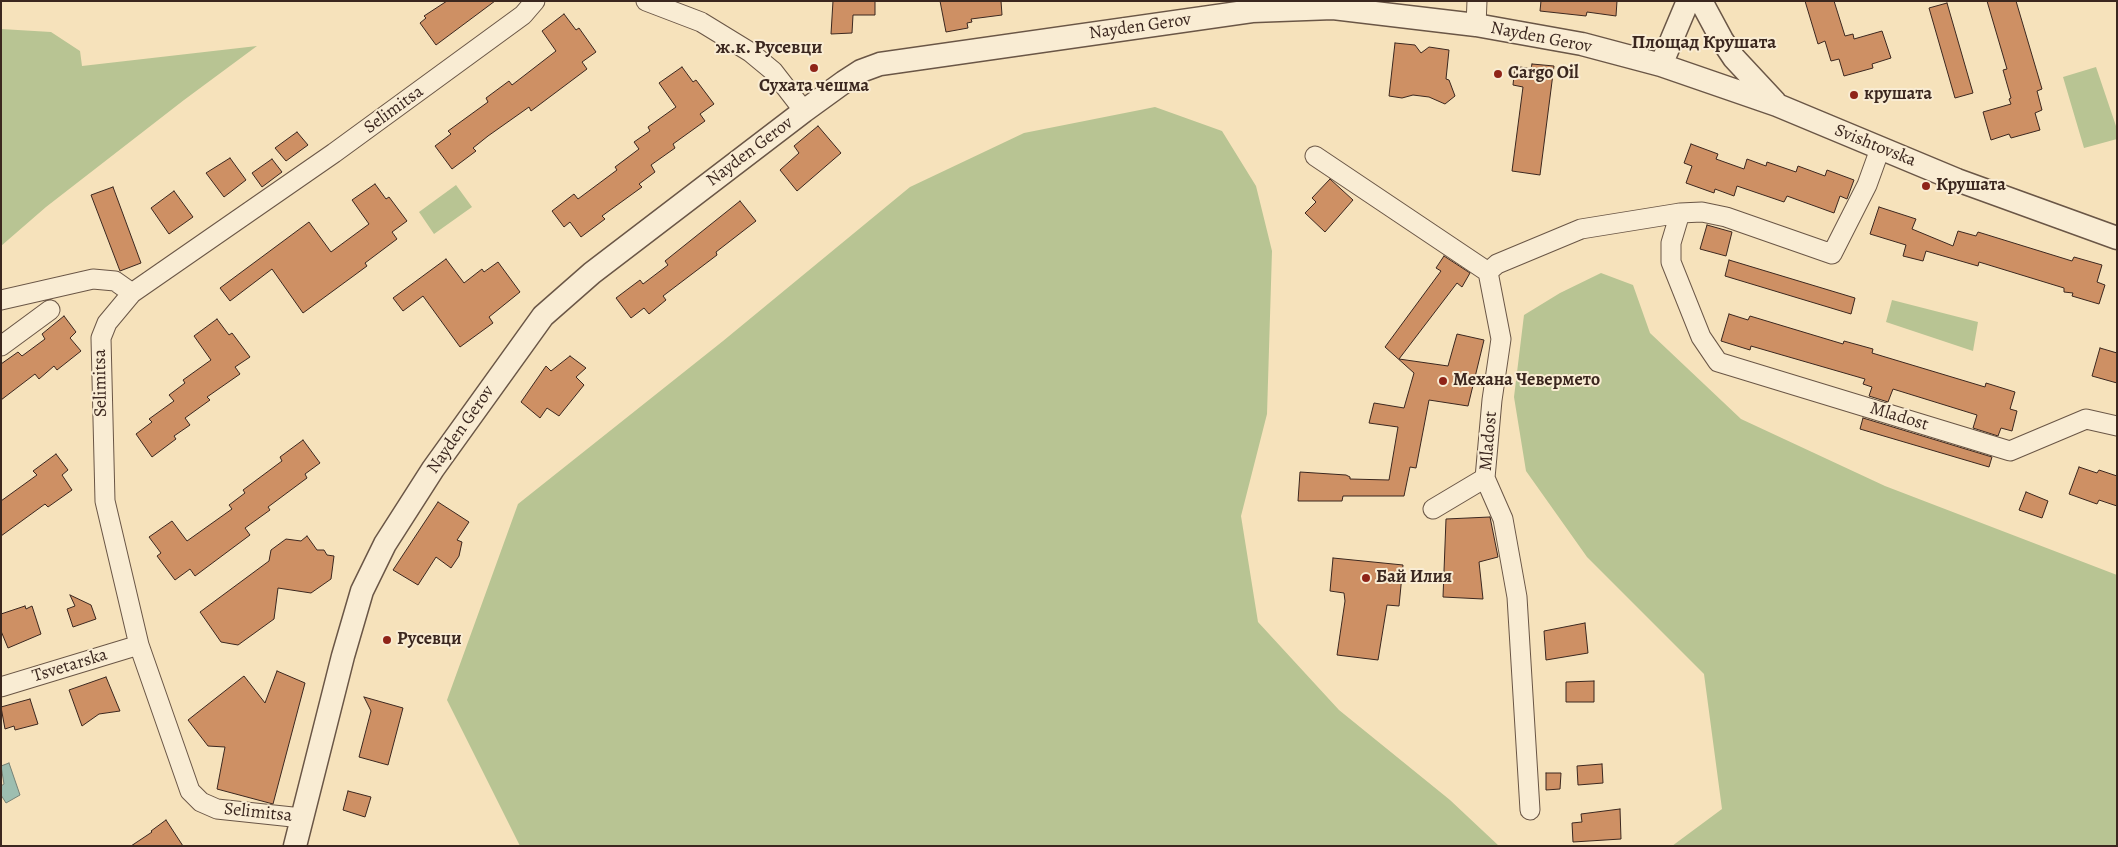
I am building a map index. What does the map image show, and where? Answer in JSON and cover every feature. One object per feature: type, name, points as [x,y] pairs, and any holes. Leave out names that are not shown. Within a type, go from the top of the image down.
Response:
[{"type":"street","name":"Selimitsa","points":[[302,818],[217,809],[201,802],[190,791],[139,645],[105,501],[100,338],[107,323],[132,293],[334,153],[523,15],[535,1]]},
{"type":"street","points":[[646,1],[701,22],[750,52],[773,71],[804,111]]},
{"type":"street","points":[[1476,25],[1477,1]]},
{"type":"street","points":[[1661,65],[1688,1]]},
{"type":"street","points":[[1701,1],[1734,58],[1777,105]]},
{"type":"street","name":"Nayden Gerov","points":[[295,846],[343,656],[362,591],[385,544],[433,469],[543,316],[592,273],[804,111],[861,71],[880,64],[1252,11],[1333,8],[1476,25],[1582,44],[1661,65]]},
{"type":"street","name":"Svishtovska","points":[[1661,65],[1777,105],[1957,180],[2117,238]]},
{"type":"street","points":[[1315,156],[1488,272],[1497,264],[1581,229],[1702,212],[1726,217],[1832,254],[1867,185],[1880,149]]},
{"type":"street","name":"Mladost","points":[[1680,214],[1672,243],[1671,262],[1701,337],[1718,362],[2010,451],[2086,419],[2117,426]]},
{"type":"street","name":"Mladost","points":[[1488,272],[1501,339],[1492,400],[1485,478],[1503,518],[1517,597],[1530,810]]},
{"type":"street","points":[[1,300],[93,279],[115,281],[132,293]]},
{"type":"street","points":[[1,346],[50,310]]},
{"type":"street","points":[[1433,509],[1485,478]]},
{"type":"street","name":"Tsvetarska","points":[[1,687],[139,645]]},
{"type":"green space","points":[[1,29],[51,32],[80,51],[82,66],[257,46],[46,207],[1,246]]},
{"type":"green space","points":[[2096,67],[2117,129],[2117,139],[2084,148],[2063,77]]},
{"type":"green space","points":[[1155,107],[1222,131],[1256,186],[1272,251],[1267,414],[1241,516],[1258,622],[1339,710],[1450,800],[1499,846],[520,846],[447,700],[518,504],[723,341],[910,187],[1024,133]]},
{"type":"green space","points":[[456,185],[472,207],[434,234],[419,212]]},
{"type":"green space","points":[[1601,273],[1633,285],[1650,333],[1741,419],[1885,486],[2117,575],[2117,846],[1672,846],[1722,809],[1704,674],[1587,557],[1526,471],[1514,397],[1524,315],[1560,293]]},
{"type":"green space","points":[[1892,300],[1978,322],[1973,351],[1886,322]]},
{"type":"shaded area","points":[[9,763],[20,795],[6,803],[1,795],[1,786],[4,784],[1,766]]},
{"type":"building","points":[[447,1],[495,1],[436,45],[420,23],[426,18],[424,16]]},
{"type":"building","points":[[833,1],[875,1],[875,15],[853,15],[852,33],[831,34]]},
{"type":"building","points":[[940,1],[1001,1],[1002,15],[971,19],[972,22],[967,23],[968,28],[946,32]]},
{"type":"building","points":[[1541,1],[1617,1],[1616,16],[1587,12],[1586,16],[1540,11]]},
{"type":"building","points":[[1805,1],[1834,1],[1845,36],[1853,34],[1854,39],[1882,31],[1891,58],[1872,64],[1873,68],[1844,76],[1839,59],[1831,61],[1825,41],[1818,44]]},
{"type":"building","points":[[1987,1],[2016,1],[2042,89],[2037,91],[2042,110],[2035,113],[2040,130],[2011,138],[2009,134],[1991,140],[1983,112],[2011,104],[2009,99],[2011,98],[2003,70],[2007,69]]},
{"type":"building","points":[[1947,3],[1973,93],[1955,98],[1929,8]]},
{"type":"building","points":[[564,14],[576,30],[579,28],[596,52],[582,62],[587,69],[531,111],[529,107],[488,136],[473,148],[476,151],[452,169],[435,146],[451,134],[448,131],[488,102],[486,98],[509,81],[512,85],[556,51],[542,31]]},
{"type":"building","points":[[1395,43],[1415,45],[1421,53],[1429,47],[1449,50],[1446,79],[1449,80],[1455,96],[1445,104],[1429,97],[1413,95],[1402,98],[1389,96]]},
{"type":"building","points":[[1532,64],[1554,66],[1540,175],[1512,171],[1523,87],[1513,85],[1515,66],[1531,69]]},
{"type":"building","points":[[682,67],[693,82],[696,80],[714,104],[700,114],[705,121],[673,144],[675,148],[651,165],[655,172],[639,184],[642,187],[602,216],[605,219],[581,237],[570,222],[564,227],[552,211],[574,194],[578,199],[617,170],[615,167],[639,149],[634,142],[650,131],[648,127],[676,107],[659,83]]},
{"type":"building","points":[[818,126],[841,153],[797,191],[780,170],[799,153],[794,146]]},
{"type":"building","points":[[297,132],[308,145],[286,161],[275,148]]},
{"type":"building","points":[[1691,144],[1718,154],[1716,159],[1744,169],[1747,159],[1766,166],[1767,162],[1796,172],[1798,166],[1825,176],[1827,170],[1854,180],[1847,199],[1840,196],[1834,213],[1787,196],[1784,202],[1737,186],[1734,196],[1715,189],[1714,193],[1686,183],[1692,166],[1684,163]]},
{"type":"building","points":[[230,158],[246,180],[224,197],[206,173]]},
{"type":"building","points":[[272,159],[282,172],[262,187],[252,173]]},
{"type":"building","points":[[1330,179],[1353,200],[1325,232],[1305,213],[1316,202],[1312,198]]},
{"type":"building","points":[[375,184],[386,199],[389,197],[407,221],[392,232],[397,239],[365,263],[367,266],[303,313],[272,269],[230,301],[220,288],[309,222],[331,252],[369,224],[352,200]]},
{"type":"building","points":[[113,187],[141,263],[120,271],[91,195]]},
{"type":"building","points":[[174,191],[193,217],[169,234],[151,208]]},
{"type":"building","points":[[740,201],[756,221],[716,252],[717,255],[663,296],[666,300],[649,314],[644,308],[631,318],[616,298],[640,280],[643,284],[668,265],[665,261]]},
{"type":"building","points":[[1879,207],[1916,219],[1912,229],[1953,246],[1958,231],[1976,236],[1978,232],[2072,261],[2074,257],[2102,265],[2097,282],[2105,285],[2099,304],[2072,296],[2073,293],[2064,292],[2064,288],[1979,262],[1978,266],[1926,251],[1923,261],[1903,256],[1906,245],[1870,234]]},
{"type":"building","points":[[1707,225],[1732,232],[1726,256],[1700,249]]},
{"type":"building","points":[[1444,256],[1470,273],[1462,287],[1457,283],[1399,359],[1448,366],[1457,334],[1484,340],[1468,406],[1429,400],[1416,468],[1410,467],[1404,496],[1343,496],[1342,501],[1298,501],[1300,472],[1346,475],[1350,479],[1389,480],[1398,427],[1369,423],[1374,403],[1404,408],[1414,373],[1385,347],[1441,271],[1436,268]]},
{"type":"building","points":[[446,259],[464,283],[482,269],[484,272],[498,262],[520,292],[489,317],[493,323],[460,347],[423,296],[403,311],[393,298]]},
{"type":"building","points":[[1729,260],[1855,298],[1851,314],[1725,276]]},
{"type":"building","points":[[1729,314],[1748,320],[1750,316],[1843,344],[1844,341],[1873,349],[1872,353],[1985,387],[1986,383],[2015,392],[2010,409],[2017,411],[2012,431],[2001,428],[1998,436],[1973,428],[1977,415],[1893,389],[1888,402],[1869,396],[1872,387],[1863,384],[1865,379],[1751,346],[1750,350],[1721,341]]},
{"type":"building","points":[[64,316],[76,332],[70,338],[81,351],[57,370],[54,366],[39,379],[35,374],[1,400],[1,364],[18,352],[22,356],[45,339],[42,334]]},
{"type":"building","points":[[217,319],[229,335],[232,333],[250,357],[235,367],[240,374],[207,397],[210,400],[185,418],[190,425],[174,436],[176,439],[152,457],[136,434],[152,422],[149,419],[174,401],[169,395],[185,383],[183,380],[211,360],[194,336]]},
{"type":"building","points":[[2100,348],[2117,353],[2117,383],[2092,376]]},
{"type":"building","points":[[570,356],[586,368],[576,377],[584,385],[559,416],[547,408],[540,418],[521,402],[546,366],[551,371]]},
{"type":"building","points":[[1863,418],[1992,457],[1989,467],[1860,429]]},
{"type":"building","points":[[303,440],[320,463],[305,474],[307,478],[268,507],[270,510],[245,528],[250,535],[195,576],[190,569],[175,580],[157,556],[161,553],[149,537],[172,521],[187,541],[232,509],[229,505],[245,493],[243,490],[282,461],[280,457]]},
{"type":"building","points":[[56,454],[68,470],[62,475],[72,490],[48,507],[45,504],[1,536],[1,501],[37,475],[33,471]]},
{"type":"building","points":[[2079,467],[2097,473],[2099,470],[2117,476],[2117,506],[2099,500],[2097,504],[2069,494]]},
{"type":"building","points":[[2026,492],[2048,501],[2042,518],[2019,510]]},
{"type":"building","points":[[438,502],[469,522],[457,540],[462,542],[459,556],[451,568],[436,557],[418,585],[393,570]]},
{"type":"building","points":[[1490,517],[1498,557],[1479,562],[1483,599],[1443,597],[1446,519]]},
{"type":"building","points":[[307,536],[317,550],[324,550],[327,555],[334,556],[331,579],[311,593],[278,588],[274,619],[238,645],[221,642],[200,612],[269,561],[271,550],[286,539],[301,541]]},
{"type":"building","points":[[1333,558],[1403,565],[1399,606],[1387,605],[1378,660],[1337,655],[1345,601],[1344,593],[1330,591]]},
{"type":"building","points":[[70,595],[91,605],[96,619],[73,627],[67,609],[75,606]]},
{"type":"building","points":[[25,606],[26,609],[32,606],[41,634],[8,648],[1,631],[1,614]]},
{"type":"building","points":[[1585,623],[1588,653],[1546,660],[1544,631]]},
{"type":"building","points":[[277,671],[305,683],[273,804],[217,789],[225,747],[208,746],[188,720],[244,676],[265,703]]},
{"type":"building","points":[[106,677],[120,711],[99,714],[82,726],[69,690]]},
{"type":"building","points":[[1594,681],[1594,702],[1566,702],[1566,682]]},
{"type":"building","points":[[364,697],[403,708],[388,765],[359,757],[371,711]]},
{"type":"building","points":[[30,699],[38,724],[15,730],[14,726],[5,729],[1,707]]},
{"type":"building","points":[[1602,764],[1603,783],[1578,785],[1577,766]]},
{"type":"building","points":[[1546,773],[1561,773],[1560,789],[1546,790]]},
{"type":"building","points":[[348,791],[371,797],[365,817],[343,810]]},
{"type":"building","points":[[1620,809],[1621,839],[1573,842],[1572,823],[1582,822],[1581,814]]},
{"type":"building","points":[[166,820],[183,846],[131,846],[152,832]]},
{"type":"place","name":"Сухата чешма","points":[[814,68]]},
{"type":"place","name":"Cargo Oil","points":[[1498,74]]},
{"type":"place","name":"крушата","points":[[1854,95]]},
{"type":"place","name":"Крушата","points":[[1926,186]]},
{"type":"place","name":"Механа Чевермето","points":[[1443,381]]},
{"type":"place","name":"Бай Илия","points":[[1366,578]]},
{"type":"place","name":"Русевци","points":[[387,640]]},
{"type":"district","name":"Площад Крушата","points":[[1704,43]]},
{"type":"district","name":"ж.к. Русевци","points":[[769,48]]}]
